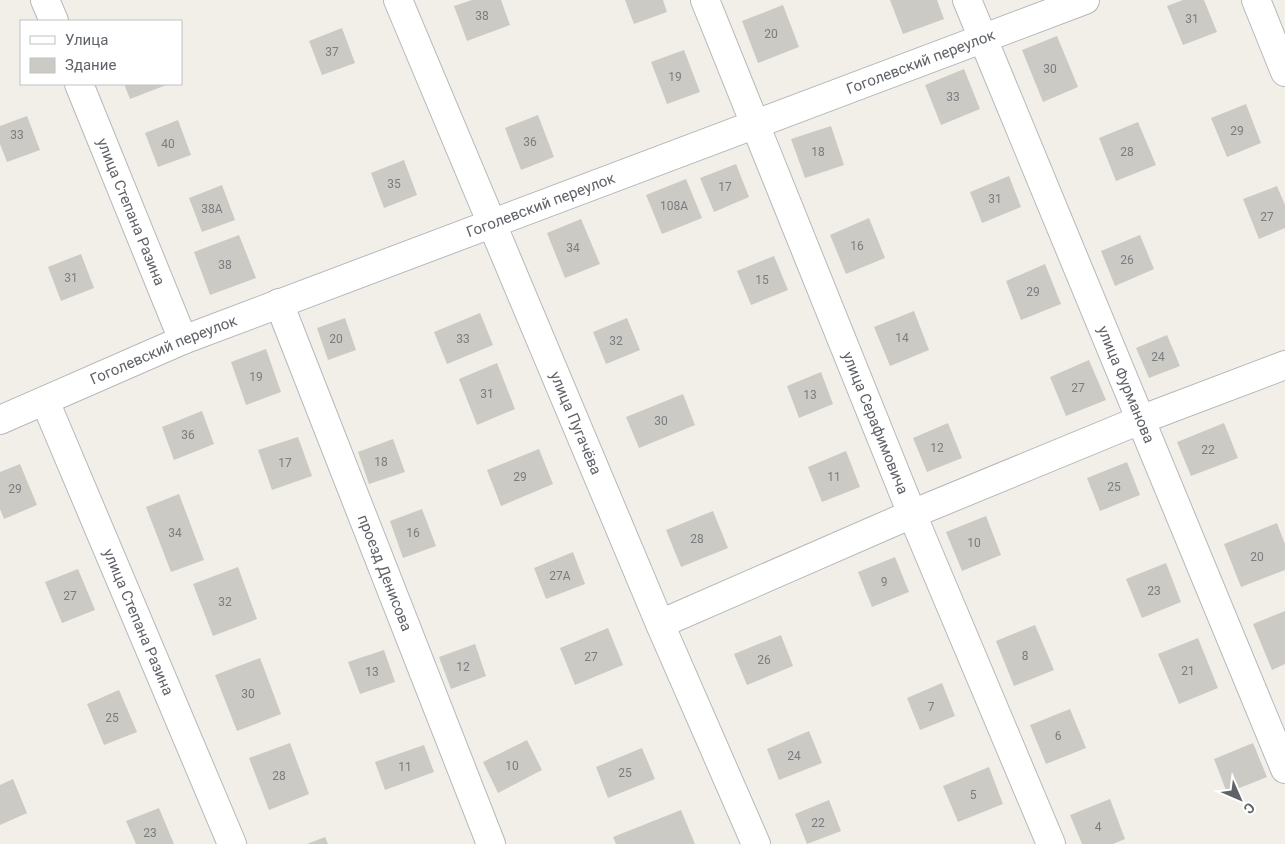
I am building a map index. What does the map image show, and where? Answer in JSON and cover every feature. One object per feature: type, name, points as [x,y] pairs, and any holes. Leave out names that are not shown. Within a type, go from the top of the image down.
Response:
[{"type":"street","points":[[45,0],[54,20]]},
{"type":"street","name":"улица Пугачёва","points":[[398,0],[660,624],[756,844]]},
{"type":"street","name":"улица Серафимовича","points":[[705,0],[912,514],[1051,844]]},
{"type":"street","name":"улица Фурманова","points":[[967,0],[1285,769]]},
{"type":"street","name":"Гоголевский переулок","points":[[0,420],[183,340],[1086,0]]},
{"type":"street","points":[[1256,0],[1285,72]]},
{"type":"street","name":"улица Степана Разина","points":[[79,85],[183,340]]},
{"type":"street","name":"проезд Денисова","points":[[279,303],[491,844]]},
{"type":"street","points":[[660,624],[912,514],[1140,420],[1285,365]]},
{"type":"street","name":"улица Степана Разина","points":[[45,401],[232,844]]},
{"type":"building","points":[[472,0],[501,0],[510,25],[467,41],[454,6]]},
{"type":"building","points":[[625,0],[663,0],[667,12],[634,24]]},
{"type":"building","points":[[890,0],[937,0],[944,19],[903,34]]},
{"type":"building","points":[[1183,0],[1204,0],[1217,32],[1183,45],[1167,6]]},
{"type":"building","points":[[783,5],[799,47],[758,63],[742,21]]},
{"type":"building","points":[[342,28],[355,63],[322,75],[309,41]]},
{"type":"building","points":[[1057,36],[1078,87],[1043,102],[1022,50]]},
{"type":"building","points":[[684,50],[700,92],[667,104],[651,62]]},
{"type":"building","points":[[964,69],[980,109],[941,125],[925,85]]},
{"type":"building","points":[[124,85],[166,85],[130,99]]},
{"type":"building","points":[[1246,104],[1261,143],[1227,157],[1211,118]]},
{"type":"building","points":[[538,115],[554,157],[521,170],[505,128]]},
{"type":"building","points":[[27,116],[40,150],[7,162],[0,144],[0,126]]},
{"type":"building","points":[[178,120],[191,155],[158,167],[145,133]]},
{"type":"building","points":[[1138,122],[1156,165],[1116,181],[1099,138]]},
{"type":"building","points":[[831,126],[844,165],[805,178],[791,139]]},
{"type":"building","points":[[404,160],[417,195],[384,208],[371,173]]},
{"type":"building","points":[[736,164],[749,197],[714,212],[700,178]]},
{"type":"building","points":[[1009,176],[1021,207],[982,223],[970,192]]},
{"type":"building","points":[[686,179],[702,218],[662,234],[646,195]]},
{"type":"building","points":[[222,185],[235,220],[202,232],[189,198]]},
{"type":"building","points":[[1277,186],[1285,205],[1285,228],[1259,239],[1243,199]]},
{"type":"building","points":[[869,218],[885,258],[846,274],[830,235]]},
{"type":"building","points":[[581,219],[600,264],[565,278],[547,233]]},
{"type":"building","points":[[239,235],[256,278],[210,295],[194,252]]},
{"type":"building","points":[[1140,235],[1154,269],[1115,286],[1101,251]]},
{"type":"building","points":[[81,254],[94,288],[61,301],[48,267]]},
{"type":"building","points":[[774,256],[788,290],[751,305],[737,271]]},
{"type":"building","points":[[1045,264],[1061,304],[1021,320],[1006,281]]},
{"type":"building","points":[[914,311],[929,350],[890,366],[874,327]]},
{"type":"building","points":[[480,313],[493,345],[447,364],[434,332]]},
{"type":"building","points":[[345,318],[356,350],[328,360],[317,328]]},
{"type":"building","points":[[627,318],[640,350],[606,364],[593,332]]},
{"type":"building","points":[[1167,335],[1180,366],[1149,378],[1136,348]]},
{"type":"building","points":[[266,349],[281,392],[246,405],[231,362]]},
{"type":"building","points":[[1089,360],[1106,400],[1066,416],[1050,377]]},
{"type":"building","points":[[497,363],[515,409],[477,425],[459,379]]},
{"type":"building","points":[[821,372],[833,404],[799,418],[787,386]]},
{"type":"building","points":[[683,394],[695,425],[639,448],[626,417]]},
{"type":"building","points":[[202,411],[214,444],[174,460],[162,427]]},
{"type":"building","points":[[948,423],[962,458],[927,472],[913,438]]},
{"type":"building","points":[[1224,423],[1238,458],[1191,476],[1177,442]]},
{"type":"building","points":[[298,437],[312,476],[272,490],[258,450]]},
{"type":"building","points":[[393,439],[405,472],[369,484],[358,452]]},
{"type":"building","points":[[539,449],[553,484],[501,506],[487,470]]},
{"type":"building","points":[[846,451],[860,487],[822,502],[808,467]]},
{"type":"building","points":[[1127,462],[1140,495],[1100,511],[1087,478]]},
{"type":"building","points":[[20,464],[37,505],[4,519],[0,509],[0,472]]},
{"type":"building","points":[[179,494],[204,560],[171,572],[146,507]]},
{"type":"building","points":[[422,509],[436,546],[403,558],[390,521]]},
{"type":"building","points":[[713,511],[728,548],[681,567],[666,530]]},
{"type":"building","points":[[986,516],[1001,555],[962,571],[946,532]]},
{"type":"building","points":[[1277,523],[1285,544],[1285,570],[1241,587],[1224,544]]},
{"type":"building","points":[[573,552],[585,584],[546,599],[534,568]]},
{"type":"building","points":[[895,557],[909,592],[872,607],[858,572]]},
{"type":"building","points":[[1166,563],[1181,602],[1142,618],[1126,579]]},
{"type":"building","points":[[238,567],[257,619],[213,636],[193,584]]},
{"type":"building","points":[[78,569],[95,610],[62,623],[45,582]]},
{"type":"building","points":[[1285,611],[1285,664],[1272,670],[1253,624]]},
{"type":"building","points":[[1035,625],[1054,670],[1014,686],[996,641]]},
{"type":"building","points":[[608,628],[623,665],[575,685],[560,648]]},
{"type":"building","points":[[781,635],[793,666],[747,685],[734,654]]},
{"type":"building","points":[[1198,638],[1218,688],[1179,704],[1158,654]]},
{"type":"building","points":[[475,644],[486,676],[451,689],[439,657]]},
{"type":"building","points":[[384,650],[395,682],[360,694],[348,662]]},
{"type":"building","points":[[260,658],[281,714],[237,731],[215,675]]},
{"type":"building","points":[[942,683],[955,716],[920,730],[907,698]]},
{"type":"building","points":[[119,690],[137,732],[104,745],[87,704]]},
{"type":"building","points":[[1070,709],[1086,748],[1046,764],[1030,725]]},
{"type":"building","points":[[809,731],[822,763],[779,780],[767,749]]},
{"type":"building","points":[[527,740],[542,770],[498,793],[483,762]]},
{"type":"building","points":[[290,743],[309,794],[269,810],[249,758]]},
{"type":"building","points":[[1253,743],[1267,777],[1227,793],[1214,759]]},
{"type":"building","points":[[424,745],[434,772],[385,790],[375,762]]},
{"type":"building","points":[[642,748],[655,779],[608,798],[596,767]]},
{"type":"building","points":[[989,767],[1003,804],[958,822],[943,786]]},
{"type":"building","points":[[13,779],[27,813],[0,825],[0,785]]},
{"type":"building","points":[[1110,799],[1125,839],[1113,844],[1082,844],[1070,815]]},
{"type":"building","points":[[829,800],[841,831],[807,844],[795,814]]},
{"type":"building","points":[[159,808],[174,844],[136,844],[126,821]]},
{"type":"building","points":[[681,810],[695,844],[616,844],[613,837]]},
{"type":"building","points":[[325,837],[328,844],[307,844]]}]
